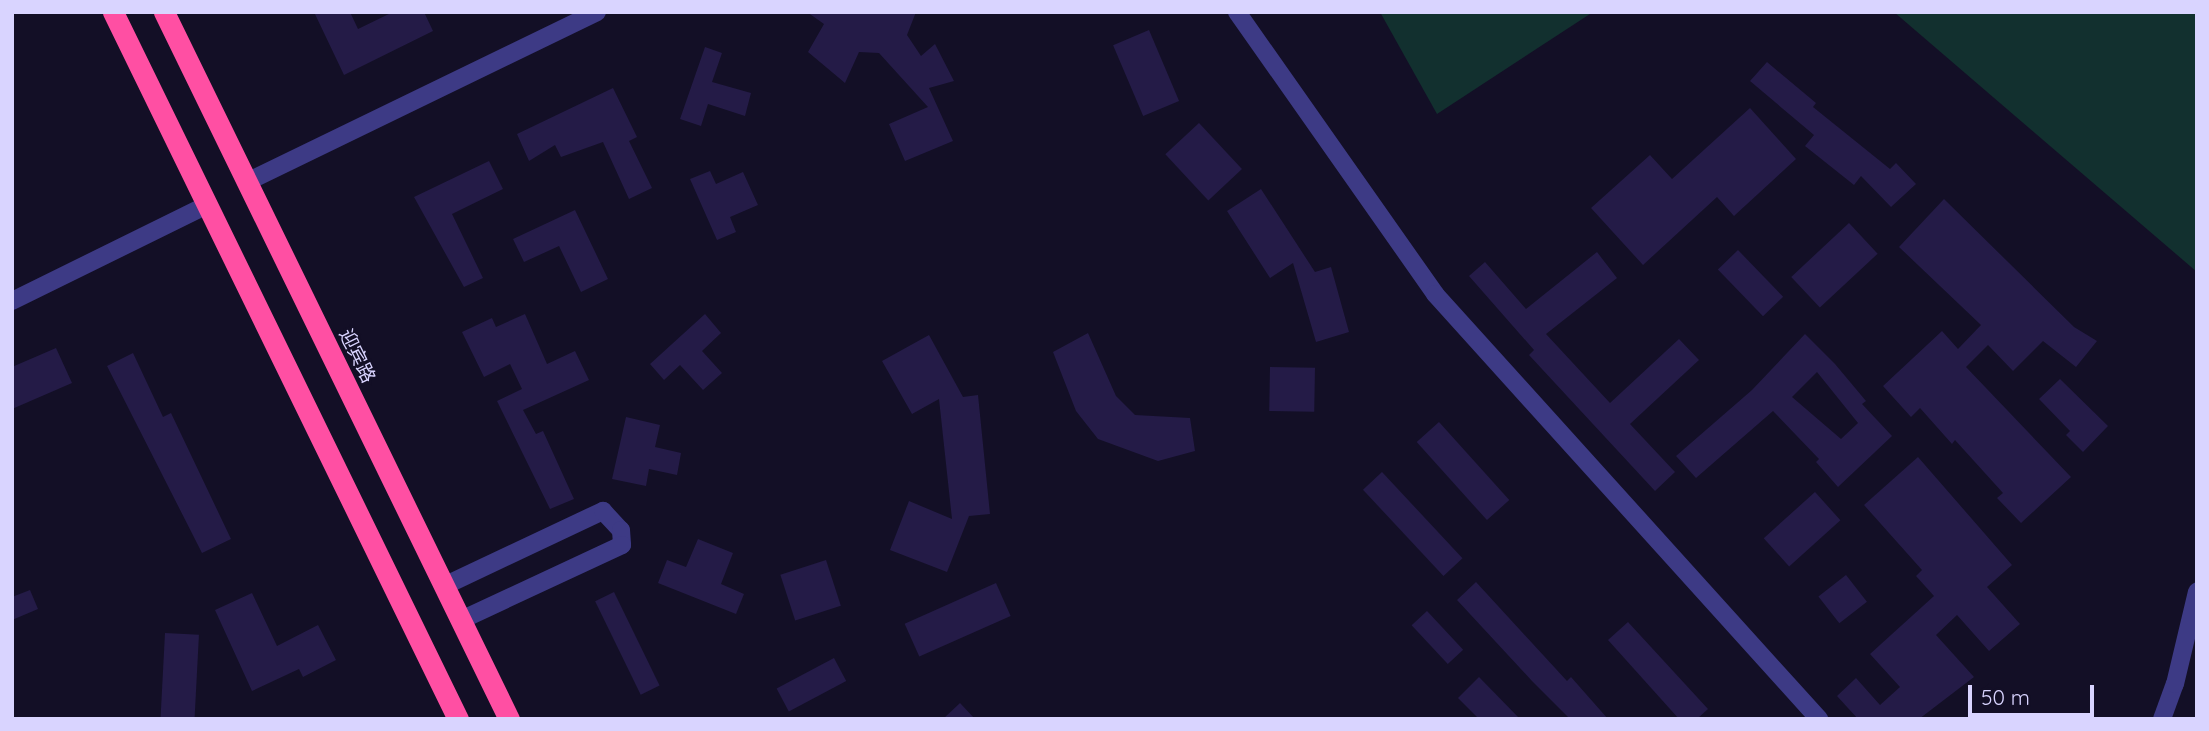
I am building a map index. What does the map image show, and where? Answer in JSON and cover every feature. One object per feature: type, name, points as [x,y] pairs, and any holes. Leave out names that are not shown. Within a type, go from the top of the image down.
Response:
[{"type":"highway","points":[[113,12],[457,719]]},
{"type":"highway","name":"迎宾路","points":[[164,12],[509,719]]},
{"type":"street","points":[[247,182],[597,12]]},
{"type":"street","points":[[1237,12],[1435,294],[1819,719]]},
{"type":"street","points":[[12,301],[207,205]]},
{"type":"street","points":[[444,586],[603,512],[621,530],[622,545],[461,620]]},
{"type":"street","points":[[2162,719],[2175,684],[2197,592]]},
{"type":"green space","points":[[1380,12],[1593,12],[1437,114]]},
{"type":"green space","points":[[1894,12],[2197,12],[2197,272]]},
{"type":"building","points":[[314,12],[350,12],[358,29],[393,12],[424,12],[433,31],[344,75]]},
{"type":"building","points":[[807,12],[916,12],[907,35],[921,56],[935,44],[954,81],[929,88],[953,141],[905,161],[889,124],[928,107],[879,53],[859,52],[845,83],[808,52],[824,24]]},
{"type":"building","points":[[1149,30],[1179,101],[1143,116],[1113,45]]},
{"type":"building","points":[[705,47],[722,53],[712,82],[751,93],[745,116],[708,104],[701,126],[680,119]]},
{"type":"building","points":[[1767,62],[1816,103],[1813,107],[1890,169],[1896,163],[1916,184],[1891,207],[1861,176],[1854,185],[1805,146],[1814,135],[1750,81]]},
{"type":"building","points":[[613,88],[637,137],[629,141],[652,188],[629,199],[603,142],[561,157],[555,145],[529,161],[517,134]]},
{"type":"building","points":[[1750,108],[1796,159],[1734,216],[1717,197],[1643,265],[1591,208],[1650,155],[1672,179]]},
{"type":"building","points":[[1199,123],[1242,169],[1208,200],[1165,154]]},
{"type":"building","points":[[489,161],[503,189],[452,214],[483,278],[464,287],[414,197]]},
{"type":"building","points":[[710,171],[716,184],[743,172],[758,205],[730,217],[736,232],[717,240],[690,179]]},
{"type":"building","points":[[1261,189],[1315,272],[1331,267],[1349,332],[1316,342],[1293,263],[1270,278],[1227,211]]},
{"type":"building","points":[[1944,199],[2074,327],[2097,341],[2076,367],[2043,341],[2013,371],[1988,345],[1966,367],[2071,477],[2021,523],[1997,498],[2003,493],[1955,440],[1952,444],[1920,408],[1911,417],[1883,386],[1942,331],[1958,349],[1981,325],[1899,247]]},
{"type":"building","points":[[575,210],[608,279],[581,292],[559,246],[524,262],[513,239]]},
{"type":"building","points":[[1849,223],[1878,254],[1820,308],[1791,277]]},
{"type":"building","points":[[1738,250],[1783,297],[1763,316],[1718,269]]},
{"type":"building","points":[[1597,252],[1617,278],[1546,334],[1610,403],[1679,339],[1699,360],[1630,424],[1675,472],[1655,491],[1529,355],[1534,350],[1469,276],[1485,262],[1526,309]]},
{"type":"building","points":[[525,314],[547,364],[575,351],[589,380],[523,410],[536,434],[543,431],[574,499],[550,509],[497,401],[522,389],[510,364],[484,377],[462,332],[492,318],[496,327]]},
{"type":"building","points":[[705,314],[721,333],[702,351],[722,373],[703,390],[680,365],[664,380],[650,364]]},
{"type":"building","points":[[1088,333],[1116,396],[1135,415],[1190,418],[1195,451],[1158,461],[1098,439],[1076,411],[1053,352]]},
{"type":"building","points":[[1805,334],[1835,364],[1866,401],[1862,404],[1892,436],[1838,487],[1816,462],[1819,459],[1773,411],[1696,478],[1676,456],[1752,390]],"holes":[[[1817,372],[1858,423],[1841,439],[1792,397]]]},
{"type":"building","points":[[929,335],[963,397],[978,395],[990,514],[969,516],[947,572],[890,550],[909,501],[952,519],[939,399],[912,414],[882,361]]},
{"type":"building","points":[[56,348],[72,383],[12,409],[12,367]]},
{"type":"building","points":[[133,353],[163,417],[171,413],[231,539],[202,553],[107,366]]},
{"type":"building","points":[[1270,367],[1315,368],[1314,412],[1269,411]]},
{"type":"building","points":[[2060,379],[2108,426],[2083,452],[2066,435],[2070,431],[2039,399]]},
{"type":"building","points":[[626,417],[660,425],[655,447],[681,453],[677,475],[649,469],[646,486],[612,479]]},
{"type":"building","points":[[1439,422],[1509,500],[1487,520],[1417,442]]},
{"type":"building","points":[[1918,457],[2012,565],[1987,587],[2020,624],[1989,651],[1957,615],[1936,635],[1974,677],[1919,719],[1858,719],[1837,696],[1856,678],[1880,705],[1900,687],[1870,654],[1934,596],[1916,576],[1922,570],[1864,505]]},
{"type":"building","points":[[1382,472],[1462,558],[1443,576],[1363,490]]},
{"type":"building","points":[[1815,492],[1840,520],[1789,566],[1764,538]]},
{"type":"building","points":[[698,539],[733,553],[721,584],[744,594],[736,614],[658,583],[667,560],[686,567]]},
{"type":"building","points":[[826,560],[841,606],[795,620],[780,575]]},
{"type":"building","points":[[1846,575],[1867,602],[1839,623],[1818,597]]},
{"type":"building","points":[[1476,582],[1567,681],[1571,677],[1608,719],[1570,719],[1532,681],[1457,600]]},
{"type":"building","points":[[996,583],[1011,616],[919,657],[905,624]]},
{"type":"building","points":[[30,590],[38,609],[12,620],[12,597]]},
{"type":"building","points":[[614,592],[660,685],[641,695],[595,601]]},
{"type":"building","points":[[252,593],[277,646],[318,625],[336,660],[303,677],[299,669],[252,691],[215,610]]},
{"type":"building","points":[[1427,611],[1463,650],[1448,664],[1412,625]]},
{"type":"building","points":[[1628,622],[1708,709],[1697,719],[1679,719],[1608,640]]},
{"type":"building","points":[[165,633],[199,635],[195,719],[160,719]]},
{"type":"building","points":[[834,658],[846,681],[789,711],[777,689]]},
{"type":"building","points":[[1479,677],[1520,719],[1479,719],[1458,698]]},
{"type":"building","points":[[960,703],[975,719],[943,719]]}]
